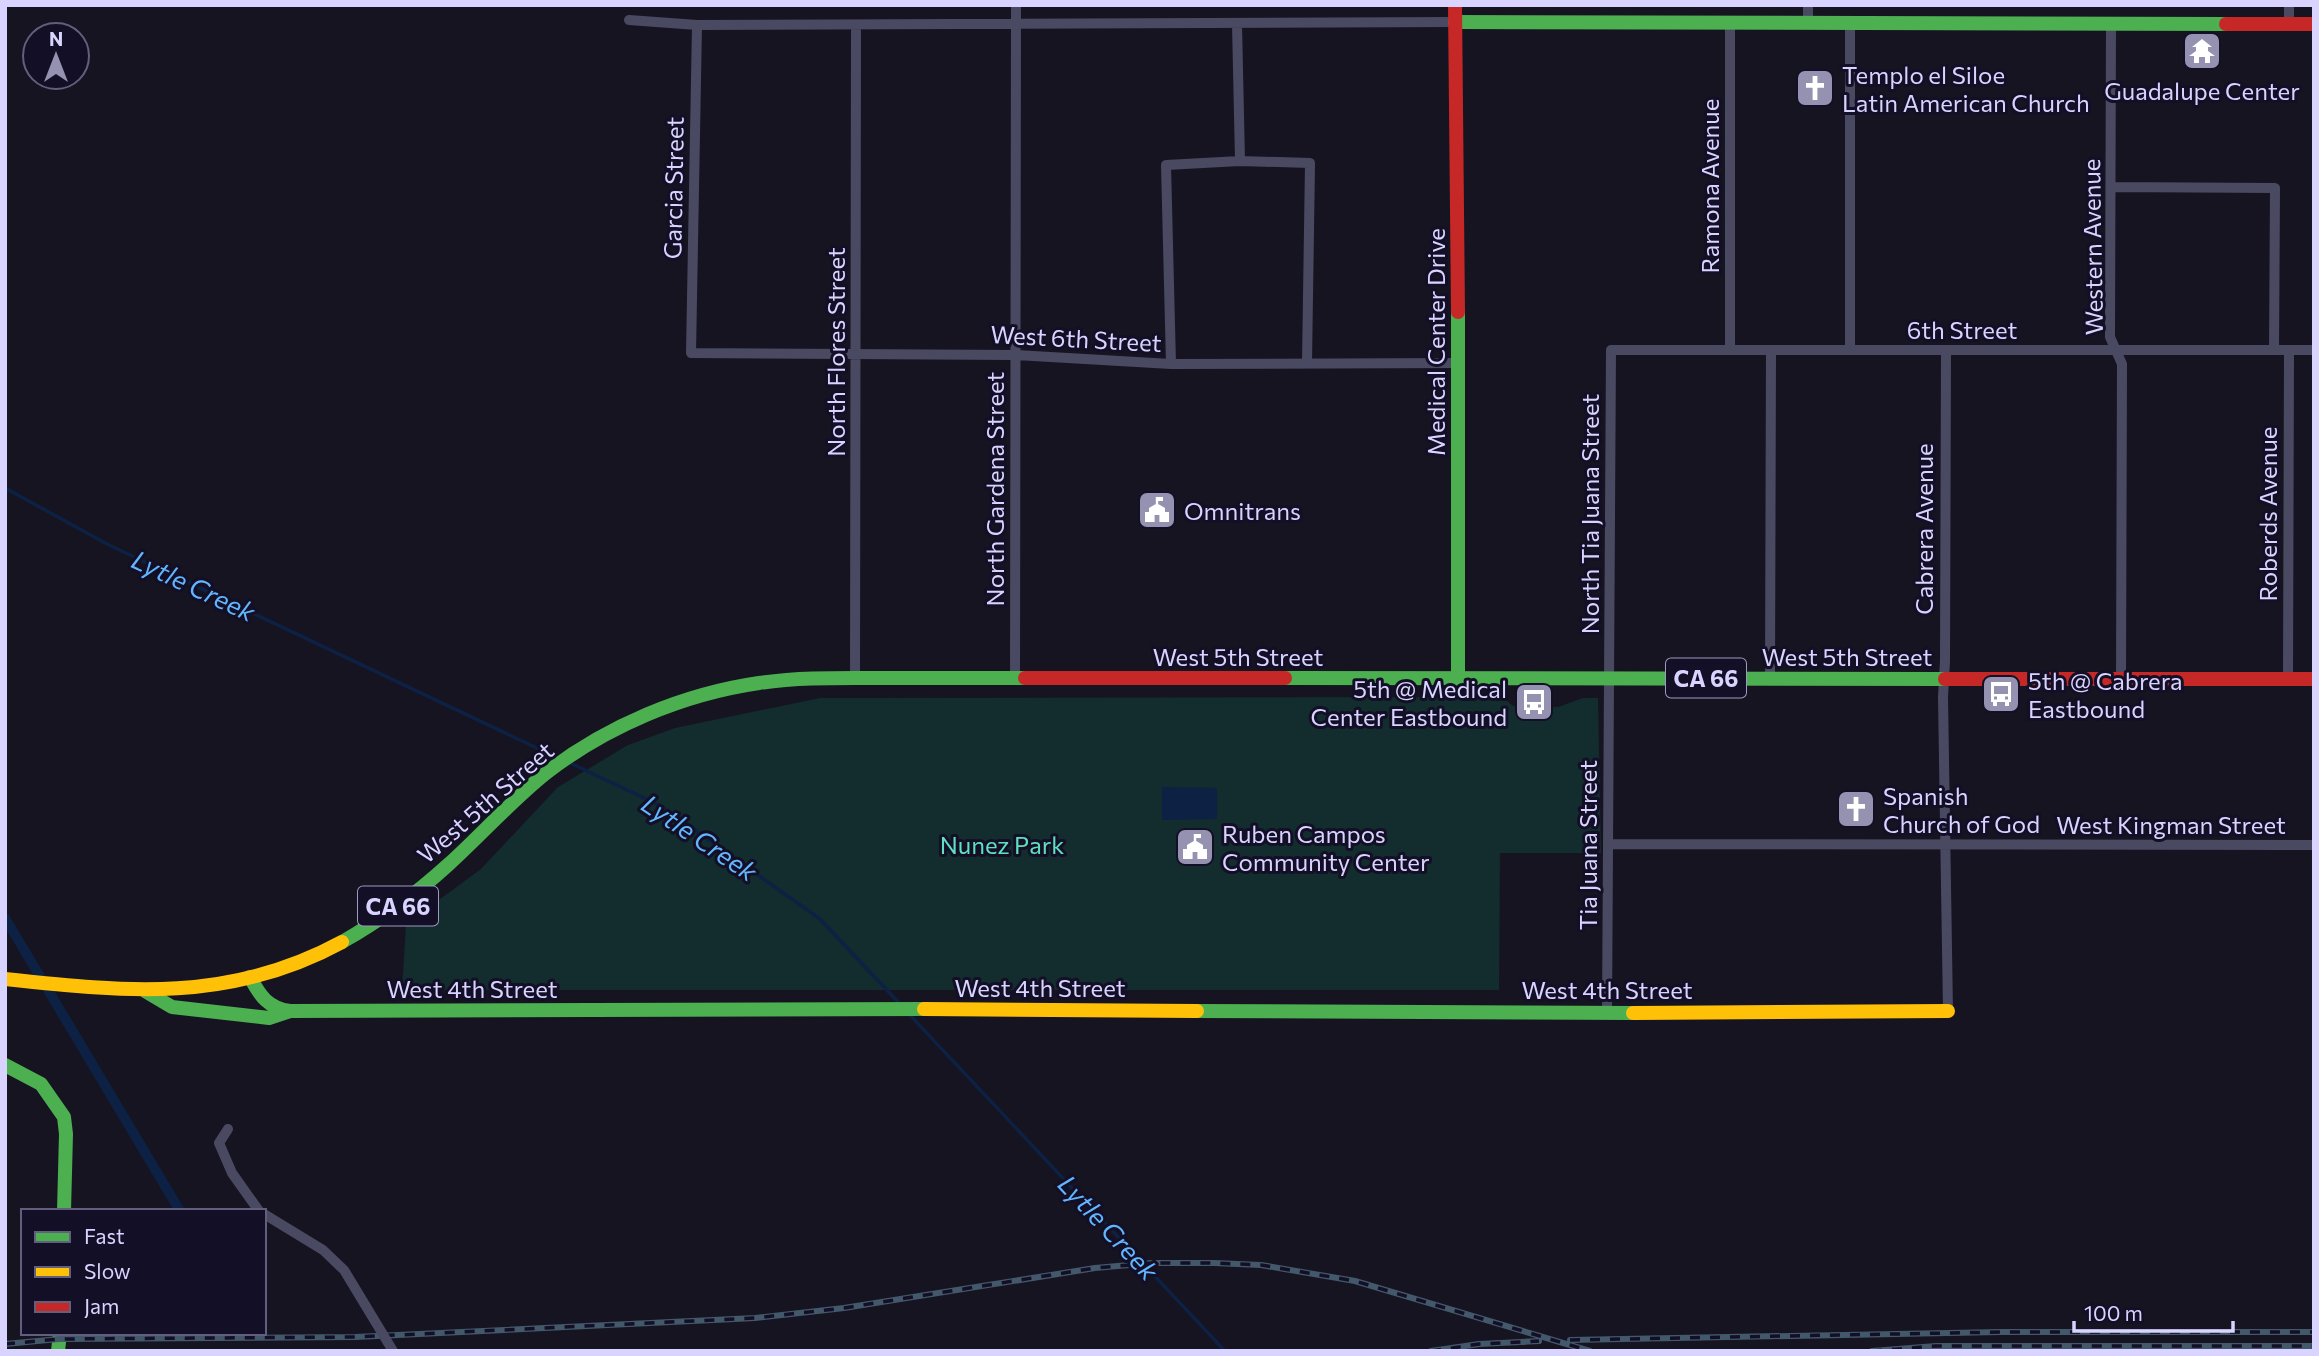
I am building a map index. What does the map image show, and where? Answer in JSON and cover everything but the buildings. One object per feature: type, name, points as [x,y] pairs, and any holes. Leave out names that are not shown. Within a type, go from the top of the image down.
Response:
[{"type":"street","name":"North Gardena Street","points":[[1014,678],[1016,5]]},
{"type":"street","name":"Medical Center Drive","points":[[1455,5],[1459,363],[1458,678]]},
{"type":"street","points":[[1808,5],[1808,22]]},
{"type":"street","points":[[2289,5],[2289,24]]},
{"type":"street","points":[[629,20],[697,25],[2314,23]]},
{"type":"street","name":"Ramona Avenue","points":[[1730,22],[1730,350]]},
{"type":"street","points":[[1850,23],[1850,350]]},
{"type":"street","name":"Western Avenue","points":[[2111,23],[2110,337],[2122,364],[2122,679]]},
{"type":"street","points":[[1237,24],[1240,161]]},
{"type":"street","name":"Garcia Street","points":[[691,353],[697,25]]},
{"type":"street","name":"North Flores Street","points":[[855,678],[856,25]]},
{"type":"street","points":[[1171,364],[1166,164],[1240,161],[1310,163],[1307,363]]},
{"type":"street","points":[[2111,187],[2275,188],[2274,350]]},
{"type":"street","name":"6th Street","points":[[1611,350],[2314,350]]},
{"type":"street","name":"North Tia Juana Street","points":[[1608,678],[1611,350]]},
{"type":"street","name":"Cabrera Avenue","points":[[1789,1012],[1948,1010],[1943,697],[1946,350]]},
{"type":"street","name":"Roberds Avenue","points":[[2288,350],[2288,679]]},
{"type":"street","points":[[1770,351],[1770,678]]},
{"type":"street","name":"West 6th Street","points":[[691,353],[1016,355],[1171,364],[1459,363]]},
{"type":"street","name":"Tia Juana Street","points":[[1606,1013],[1608,678]]},
{"type":"street","name":"West 5th Street","points":[[250,977],[303,960],[372,925],[449,864],[519,795],[559,764],[602,737],[682,701],[797,679],[2314,679]]},
{"type":"street","name":"West Kingman Street","points":[[1608,844],[2314,845]]},
{"type":"street","points":[[250,977],[265,1003],[273,1008],[290,1011]]},
{"type":"street","name":"CA 66","points":[[5,979],[145,991],[199,987],[250,977]]},
{"type":"street","name":"West 4th Street","points":[[145,991],[173,1007],[269,1018],[290,1011],[878,1009],[1789,1012]]},
{"type":"street","points":[[5,1065],[41,1084],[64,1117],[64,1209]]},
{"type":"street","points":[[228,1129],[219,1143],[232,1173],[258,1209]]},
{"type":"street","points":[[266,1215],[323,1250],[344,1270],[393,1351]]},
{"type":"green space","name":"Nunez Park","points":[[1502,697],[1513,706],[1558,707],[1583,698],[1598,698],[1601,853],[1500,853],[1499,990],[402,990],[406,924],[481,869],[558,787],[628,745],[675,728],[820,698]]},
{"type":"water","points":[[1162,787],[1217,788],[1217,819],[1162,820]]},
{"type":"waterway","name":"Lytle Creek","points":[[5,488],[107,544],[560,759]]},
{"type":"waterway","name":"Lytle Creek","points":[[570,763],[661,806],[820,919],[900,1004]]},
{"type":"waterway","name":"Lytle Creek","points":[[5,918],[179,1209]]},
{"type":"waterway","name":"Lytle Creek","points":[[908,1013],[1225,1351]]},
{"type":"railway","points":[[5,1344],[59,1339],[355,1337],[755,1318],[844,1308],[1095,1268],[1152,1263],[1214,1263],[1261,1265],[1355,1281],[1590,1351]]},
{"type":"railway","points":[[1570,1340],[2001,1332],[2314,1332]]},
{"type":"railway","points":[[1431,1351],[1479,1344],[1539,1341]]},
{"type":"railway","points":[[1872,1351],[1936,1346],[2314,1346]]},
{"type":"traffic: fast","points":[[1455,22],[2226,24]]},
{"type":"traffic: fast","points":[[1458,312],[1458,679]]},
{"type":"traffic: fast","points":[[342,942],[384,916],[424,886],[546,773],[594,741],[647,714],[702,695],[774,681],[835,678],[1025,678]]},
{"type":"traffic: fast","points":[[1285,678],[1945,679]]},
{"type":"traffic: fast","points":[[250,977],[257,990],[270,1004],[290,1011],[924,1009]]},
{"type":"traffic: fast","points":[[145,991],[172,1007],[269,1018],[290,1011]]},
{"type":"traffic: fast","points":[[1197,1011],[1633,1013]]},
{"type":"traffic: fast","points":[[5,1065],[41,1084],[64,1117],[64,1209]]},
{"type":"traffic: fast","points":[[58,1351],[60,1335]]},
{"type":"traffic: slow","points":[[5,979],[136,989],[218,984],[300,962],[342,942]]},
{"type":"traffic: slow","points":[[924,1009],[1197,1011]]},
{"type":"traffic: slow","points":[[1633,1013],[1948,1011]]},
{"type":"traffic: jam","points":[[1455,5],[1458,312]]},
{"type":"traffic: jam","points":[[2226,24],[2314,24]]},
{"type":"traffic: jam","points":[[1025,678],[1285,678]]},
{"type":"traffic: jam","points":[[1945,679],[2314,679]]},
{"type":"place","name":"Guadalupe Center","points":[[2202,51]]},
{"type":"place","name":"Templo el Siloe Latin American Church","points":[[1815,88]]},
{"type":"place","name":"Omnitrans","points":[[1157,510]]},
{"type":"place","name":"5th @ Cabrera Eastbound","points":[[2001,694]]},
{"type":"place","name":"5th @ Medical Center Eastbound","points":[[1534,702]]},
{"type":"place","name":"Spanish Church of God","points":[[1856,809]]},
{"type":"place","name":"Ruben Campos Community Center","points":[[1195,847]]}]
